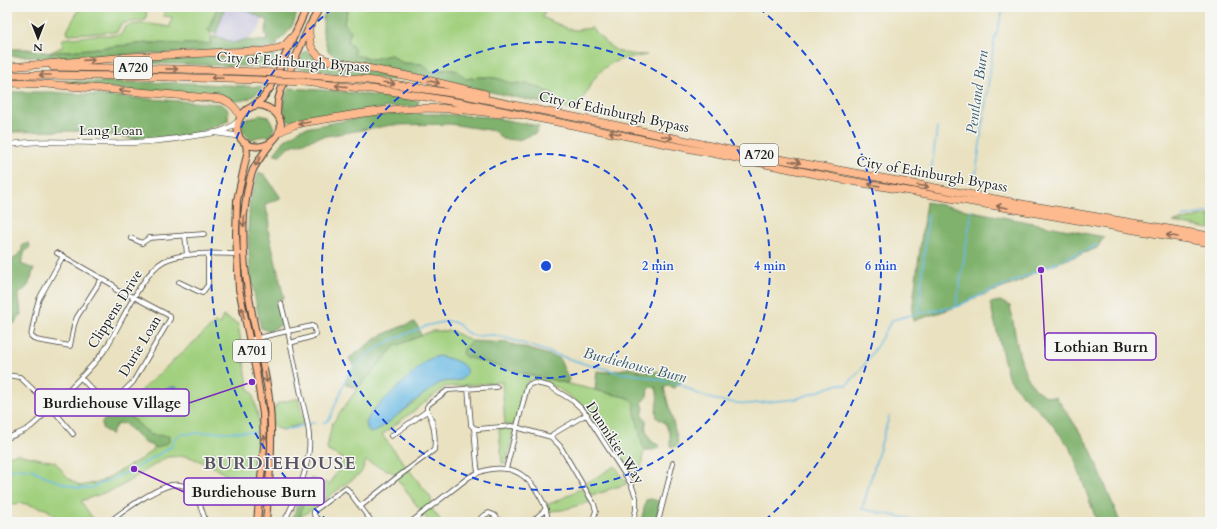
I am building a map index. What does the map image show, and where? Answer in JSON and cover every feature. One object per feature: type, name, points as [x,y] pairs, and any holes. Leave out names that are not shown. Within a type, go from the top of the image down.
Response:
[{"type":"highway","points":[[309,27],[310,45],[317,54],[326,60],[424,79],[614,125]]},
{"type":"highway","points":[[8,67],[128,58],[264,51],[280,48],[286,45],[295,34]]},
{"type":"highway","name":"City of Edinburgh Bypass","points":[[8,67],[139,68],[259,72],[361,79],[437,90],[726,149],[1033,206],[1210,236]]},
{"type":"highway","name":"City of Edinburgh Bypass","points":[[7,75],[138,76],[303,82],[412,94],[462,102],[845,180],[1210,243]]},
{"type":"highway","points":[[7,83],[45,84],[222,99],[232,104],[238,111],[239,119]]},
{"type":"highway","points":[[279,132],[302,123],[380,111],[415,108],[450,109],[491,113],[586,127]]},
{"type":"main road","points":[[254,106],[262,99],[271,87],[307,7]]},
{"type":"main road","points":[[279,132],[280,123],[277,114],[278,100],[281,90],[309,27],[320,7]]},
{"type":"main road","points":[[272,142],[260,147],[246,143],[239,136],[239,119],[247,109],[257,105],[267,106],[277,114]]},
{"type":"main road","name":"A701","points":[[266,522],[270,461],[270,416],[267,383],[251,309],[244,254],[244,227],[245,207],[250,178],[256,164],[279,132]]},
{"type":"main road","name":"A701","points":[[246,143],[246,154],[236,214],[236,254],[239,289],[261,398],[264,433],[257,522]]},
{"type":"street","name":"Lang Loan","points":[[7,145],[32,142],[139,143],[176,140],[215,133],[231,127],[239,119]]},
{"type":"street","name":"Lang Loan","points":[[215,133],[239,136]]},
{"type":"street","points":[[131,238],[142,243],[149,238],[185,234],[204,234]]},
{"type":"street","points":[[185,234],[187,255]]},
{"type":"street","points":[[57,253],[102,278],[113,285],[116,290],[134,297]]},
{"type":"street","points":[[179,282],[202,293],[208,285],[208,254]]},
{"type":"street","name":"Clippens Drive","points":[[7,438],[29,428],[81,378],[104,352],[134,297],[156,267],[164,261],[187,255],[244,254]]},
{"type":"street","points":[[63,256],[37,304],[31,336],[36,340],[70,346],[77,317],[102,278]]},
{"type":"street","name":"Durie Loan","points":[[81,378],[106,404],[110,405],[133,382],[170,317],[169,315],[134,297]]},
{"type":"street","points":[[281,303],[307,420],[309,449],[305,473],[298,493],[285,520]]},
{"type":"street","points":[[249,340],[312,326],[314,327],[316,334],[314,336],[290,342]]},
{"type":"street","points":[[7,375],[20,377],[73,434]]},
{"type":"street","name":"Dunnikier Way","points":[[517,427],[527,387],[530,384],[542,384],[554,389],[580,406],[631,484],[636,497],[636,509],[633,522]]},
{"type":"street","points":[[391,436],[427,411],[429,404],[448,390],[497,387]]},
{"type":"street","points":[[468,388],[471,425],[474,428],[478,472]]},
{"type":"street","points":[[360,506],[395,478],[434,450],[433,422],[427,411]]},
{"type":"street","points":[[551,437],[553,434],[586,414]]},
{"type":"street","points":[[474,428],[478,429],[512,426],[551,437],[560,446],[594,504],[596,511],[592,522]]},
{"type":"street","points":[[506,469],[517,427]]},
{"type":"street","points":[[658,522],[673,463]]},
{"type":"street","points":[[410,522],[469,477],[478,472],[506,469],[517,473],[531,483],[544,503],[548,522]]},
{"type":"street","points":[[109,522],[143,498],[166,487],[177,485],[186,487],[192,492],[206,522]]},
{"type":"street","points":[[320,522],[314,515],[314,511],[345,488],[372,522]]},
{"type":"street","points":[[532,522],[546,510]]},
{"type":"street","points":[[476,522],[489,513],[494,515],[502,522]]},
{"type":"shaded area","points":[[225,7],[240,7],[263,18],[259,30],[254,33],[252,37],[233,43],[215,35]]},
{"type":"green space","points":[[80,7],[147,7],[146,20],[121,24],[117,32],[68,34],[67,31]]},
{"type":"green space","points":[[165,7],[217,7],[208,30],[211,32],[210,36],[219,37],[210,39],[211,43],[147,43],[49,53],[62,47],[63,45],[61,42],[63,39],[98,35],[118,35],[122,33],[125,27],[136,24],[170,27],[172,17],[163,16]]},
{"type":"green space","points":[[217,7],[225,7],[216,34],[208,31]]},
{"type":"green space","points":[[240,7],[298,7],[291,27],[277,42],[277,46],[263,49],[48,58],[7,56],[7,49],[27,49],[49,53],[147,43],[211,43],[210,39],[219,37],[233,43],[244,40],[266,41],[267,36],[265,33],[268,21]]},
{"type":"green space","points":[[331,7],[348,7],[344,23],[351,31],[348,41],[354,48],[354,55],[373,59],[391,55],[403,63],[422,64],[431,72],[447,69],[458,71],[466,79],[489,77],[501,79],[511,84],[520,83],[532,85],[554,94],[556,106],[339,59],[328,51],[323,33],[323,17],[327,10]]},
{"type":"green space","points":[[348,7],[547,7],[542,17],[569,29],[575,30],[592,28],[615,50],[628,54],[647,55],[623,59],[612,63],[605,68],[593,80],[578,111],[556,106],[554,94],[520,83],[511,84],[501,79],[489,77],[466,79],[458,71],[447,69],[431,72],[422,64],[403,63],[391,55],[373,59],[354,55],[354,48],[348,41],[344,23]]},
{"type":"green space","points":[[307,51],[317,60],[325,63],[394,76],[393,80],[296,68],[304,52]]},
{"type":"green space","points":[[274,54],[277,59],[273,67],[142,63],[144,61],[212,56]]},
{"type":"green space","points":[[64,81],[186,83],[263,87],[249,98],[231,101],[64,83]]},
{"type":"green space","points":[[289,88],[337,91],[419,101],[417,106],[392,107],[288,121],[284,104]]},
{"type":"green space","points":[[7,92],[51,92],[220,104],[228,110],[228,121],[206,130],[179,137],[135,139],[84,131],[7,132]]},
{"type":"green space","points":[[393,114],[438,114],[489,117],[539,126],[536,133],[518,140],[502,139],[495,131],[450,124],[392,125],[320,137],[288,147],[280,155],[274,154],[285,140],[300,129],[354,119]]},
{"type":"green space","points":[[259,115],[269,117],[274,128],[270,136],[258,137],[251,140],[244,133],[242,124],[246,119]]},
{"type":"green space","points":[[259,172],[265,175],[281,198],[265,204],[270,223],[268,229],[284,298],[276,300],[281,325],[269,331],[261,328],[250,272],[248,231],[250,198]]},
{"type":"green space","points":[[926,202],[1104,237],[1097,248],[1036,271],[1020,282],[980,296],[953,308],[913,321],[912,310]]},
{"type":"green space","points":[[1210,215],[1210,229],[1173,222]]},
{"type":"green space","points":[[29,243],[30,247],[25,251],[21,264],[34,269],[28,286],[19,294],[21,315],[14,324],[7,322],[7,265],[22,251],[22,245]]},
{"type":"green space","points":[[1000,301],[1010,306],[1023,368],[1035,388],[1048,397],[1056,397],[1090,448],[1120,522],[1097,522],[1071,449],[1047,418],[1022,395],[1008,377],[990,303]]},
{"type":"green space","points":[[223,316],[238,324],[248,385],[250,392],[252,392],[258,416],[260,438],[259,461],[253,506],[252,501],[243,486],[212,466],[187,456],[167,457],[118,488],[81,501],[95,522],[65,522],[46,509],[22,503],[7,505],[7,456],[17,454],[55,462],[68,478],[80,486],[100,482],[141,459],[168,437],[151,435],[129,416],[130,400],[216,322],[219,325]]},
{"type":"green space","points":[[415,322],[421,336],[395,346],[358,388],[346,385],[348,375],[354,367],[349,358],[384,334]]},
{"type":"green space","points":[[432,331],[452,331],[471,341],[463,350],[530,375],[638,400],[637,413],[646,450],[643,454],[641,470],[634,472],[633,481],[584,406],[556,387],[529,380],[527,382],[515,425],[505,425],[502,382],[445,387],[382,435],[431,498],[432,509],[442,522],[429,522],[392,472],[366,461],[361,473],[298,519],[297,517],[311,478],[330,484],[344,459],[328,451],[327,447],[332,424],[358,388],[395,346]]},
{"type":"green space","points":[[471,341],[508,343],[559,358],[569,380],[567,383],[530,375],[466,357],[462,354],[463,350]]},
{"type":"green space","points":[[629,368],[645,372],[663,372],[682,376],[681,382],[674,388],[667,386],[664,388],[678,445],[674,447],[670,446],[670,435],[665,423],[657,418],[657,391],[655,387],[648,388],[647,396],[642,402],[644,409],[642,415],[646,422],[648,435],[653,443],[659,446],[659,448],[653,450],[646,450],[643,447],[634,403],[629,398],[595,390],[597,371],[607,372]]},
{"type":"green space","points":[[298,398],[304,423],[282,430],[273,427],[273,411],[278,403]]},
{"type":"green space","points":[[130,400],[129,416],[151,435],[169,436],[169,442],[157,448],[143,442],[124,423],[116,425],[111,435],[102,428],[102,422],[124,402]]},
{"type":"green space","points":[[499,429],[514,429],[506,463],[502,463]]},
{"type":"green space","points":[[615,466],[627,484],[591,495],[585,484]]},
{"type":"green space","points":[[303,486],[307,486],[299,521],[293,518]]},
{"type":"green space","points":[[582,488],[590,502],[562,510],[548,511],[546,505]]},
{"type":"green space","points":[[651,499],[660,503],[656,522],[641,522],[646,500]]},
{"type":"water","points":[[438,356],[453,360],[463,365],[466,368],[464,377],[459,380],[438,384],[377,431],[370,433],[366,423],[372,411],[427,360]]},
{"type":"water","points":[[171,387],[177,387],[178,393],[144,412],[135,413],[135,404]]},
{"type":"waterway","name":"Pentland Burn","points":[[975,181],[994,42],[1004,7]]},
{"type":"waterway","points":[[931,172],[937,128]]},
{"type":"waterway","name":"Pentland Burn","points":[[956,307],[972,210]]},
{"type":"waterway","points":[[1182,217],[1210,212]]},
{"type":"waterway","points":[[919,312],[928,214]]},
{"type":"waterway","name":"Burdiehouse Burn","points":[[323,422],[326,422],[330,418],[349,372],[365,356],[391,340],[426,326],[447,321],[458,324],[466,332],[475,336],[493,335],[503,337],[588,365],[620,373],[633,374],[680,384],[696,393],[712,399],[749,404],[796,399],[839,384],[847,385],[866,363],[892,320],[919,313],[956,307],[1097,245]]},
{"type":"waterway","points":[[889,417],[862,509],[925,522]]},
{"type":"waterway","name":"Burdiehouse Burn","points":[[282,431],[317,422]]},
{"type":"waterway","name":"Burdiehouse Burn","points":[[7,470],[23,468],[33,470],[51,479],[78,488],[91,488],[134,469],[171,447],[175,438],[182,434],[256,432]]},
{"type":"place","name":"Lothian Burn","points":[[1041,270]]},
{"type":"place","name":"Burdiehouse Village","points":[[252,382]]},
{"type":"place","name":"Burdiehouse Burn","points":[[134,469]]},
{"type":"district","name":"BURDIEHOUSE","points":[[280,463]]}]
